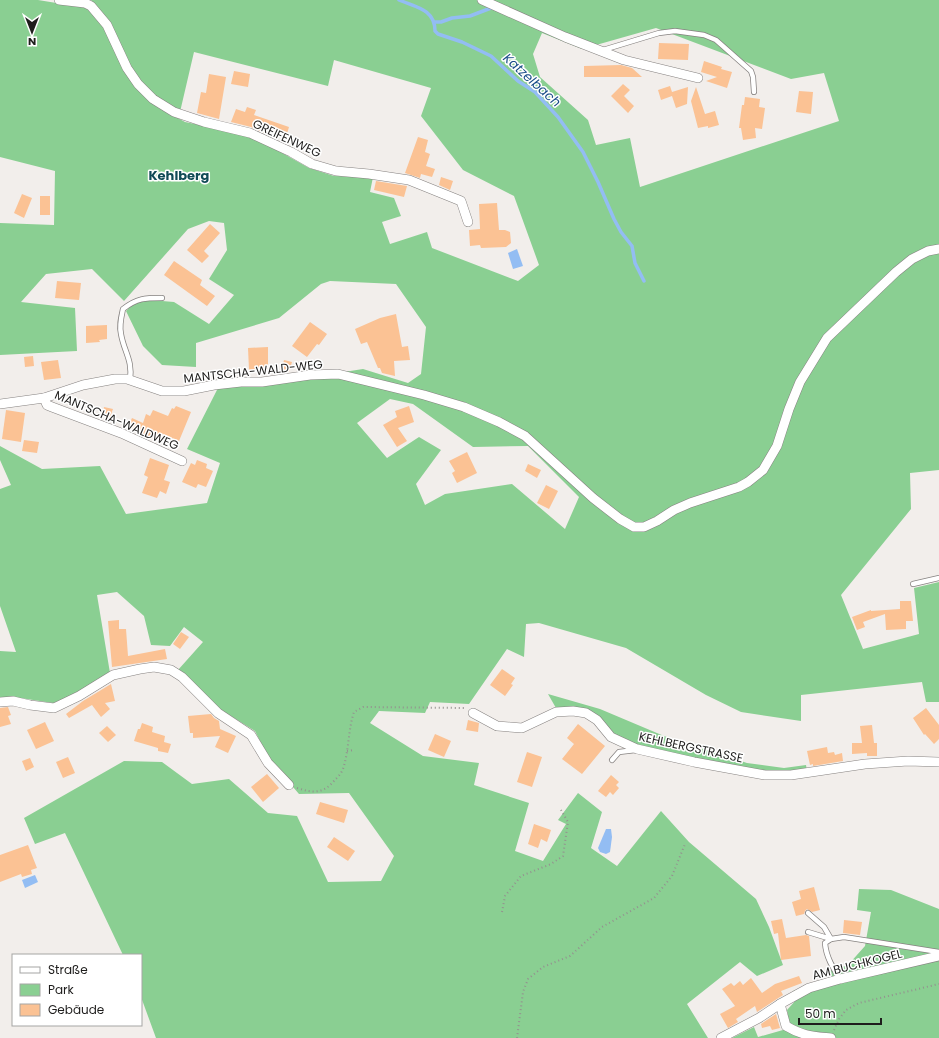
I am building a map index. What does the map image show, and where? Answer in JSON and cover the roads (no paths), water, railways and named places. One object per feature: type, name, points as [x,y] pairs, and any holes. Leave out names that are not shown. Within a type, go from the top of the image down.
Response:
[{"type":"street","name":"GREIFENWEG","points":[[59,0],[86,2],[91,6],[107,25],[128,68],[138,84],[154,100],[174,112],[204,122],[250,133],[291,152],[312,164],[330,170],[409,180],[461,201],[468,222]]},
{"type":"street","points":[[482,0],[565,37],[624,60],[698,78]]},
{"type":"street","name":"MANTSCHA-WALD-WEG","points":[[0,404],[44,398],[83,385],[115,378],[130,380],[162,391],[184,391],[214,385],[242,382],[262,382],[310,375],[338,374],[424,395],[464,407],[499,422],[525,436],[606,509],[634,527],[644,527],[690,503],[740,487],[763,470],[777,446],[789,409],[800,382],[827,338],[896,272],[912,259],[928,251],[939,249]]},
{"type":"street","name":"MANTSCHA-WALDWEG","points":[[44,398],[48,405],[52,407],[121,434],[182,461]]},
{"type":"street","points":[[0,702],[13,701],[54,708],[79,696],[113,675],[154,667],[171,670],[182,677],[218,713],[251,735],[268,762],[289,785]]},
{"type":"street","name":"KEHLBERGSTRASSE","points":[[473,713],[498,726],[522,728],[556,712],[573,711],[586,713],[597,720],[611,736],[637,749],[694,762],[765,775],[791,775],[865,764],[908,761],[939,762]]},
{"type":"street","name":"AM BUCHKOGEL","points":[[721,1038],[759,1018],[780,1004],[809,988],[840,979],[939,956]]},
{"type":"street","points":[[780,1004],[786,1026],[803,1034],[830,1038]]},
{"type":"lane","points":[[602,51],[659,33],[674,31],[704,35],[716,40],[751,71],[754,92]]},
{"type":"lane","points":[[130,380],[131,364],[121,335],[120,322],[123,309],[132,302],[144,298],[162,298]]},
{"type":"lane","points":[[913,584],[939,578]]},
{"type":"lane","points":[[612,760],[619,752],[637,749]]},
{"type":"lane","points":[[808,913],[824,927],[831,938]]},
{"type":"lane","points":[[808,932],[831,938],[844,937],[939,952]]},
{"type":"lane","points":[[831,938],[825,943],[826,952],[840,979]]},
{"type":"water","points":[[517,249],[523,266],[513,269],[508,253]]},
{"type":"water","points":[[606,829],[611,829],[612,837],[610,852],[606,854],[600,852],[598,848]]},
{"type":"water","points":[[35,875],[38,882],[25,888],[22,880]]},
{"type":"waterway","name":"Katzelbach","points":[[399,0],[428,13],[432,18],[435,31],[438,34],[462,42],[491,56],[518,81],[535,92],[558,117],[583,152],[614,219],[621,232],[632,246],[635,263],[644,281]]},
{"type":"waterway","points":[[434,22],[470,16],[491,8]]},
{"type":"district","name":"Kehlberg","points":[[179,175]]}]
